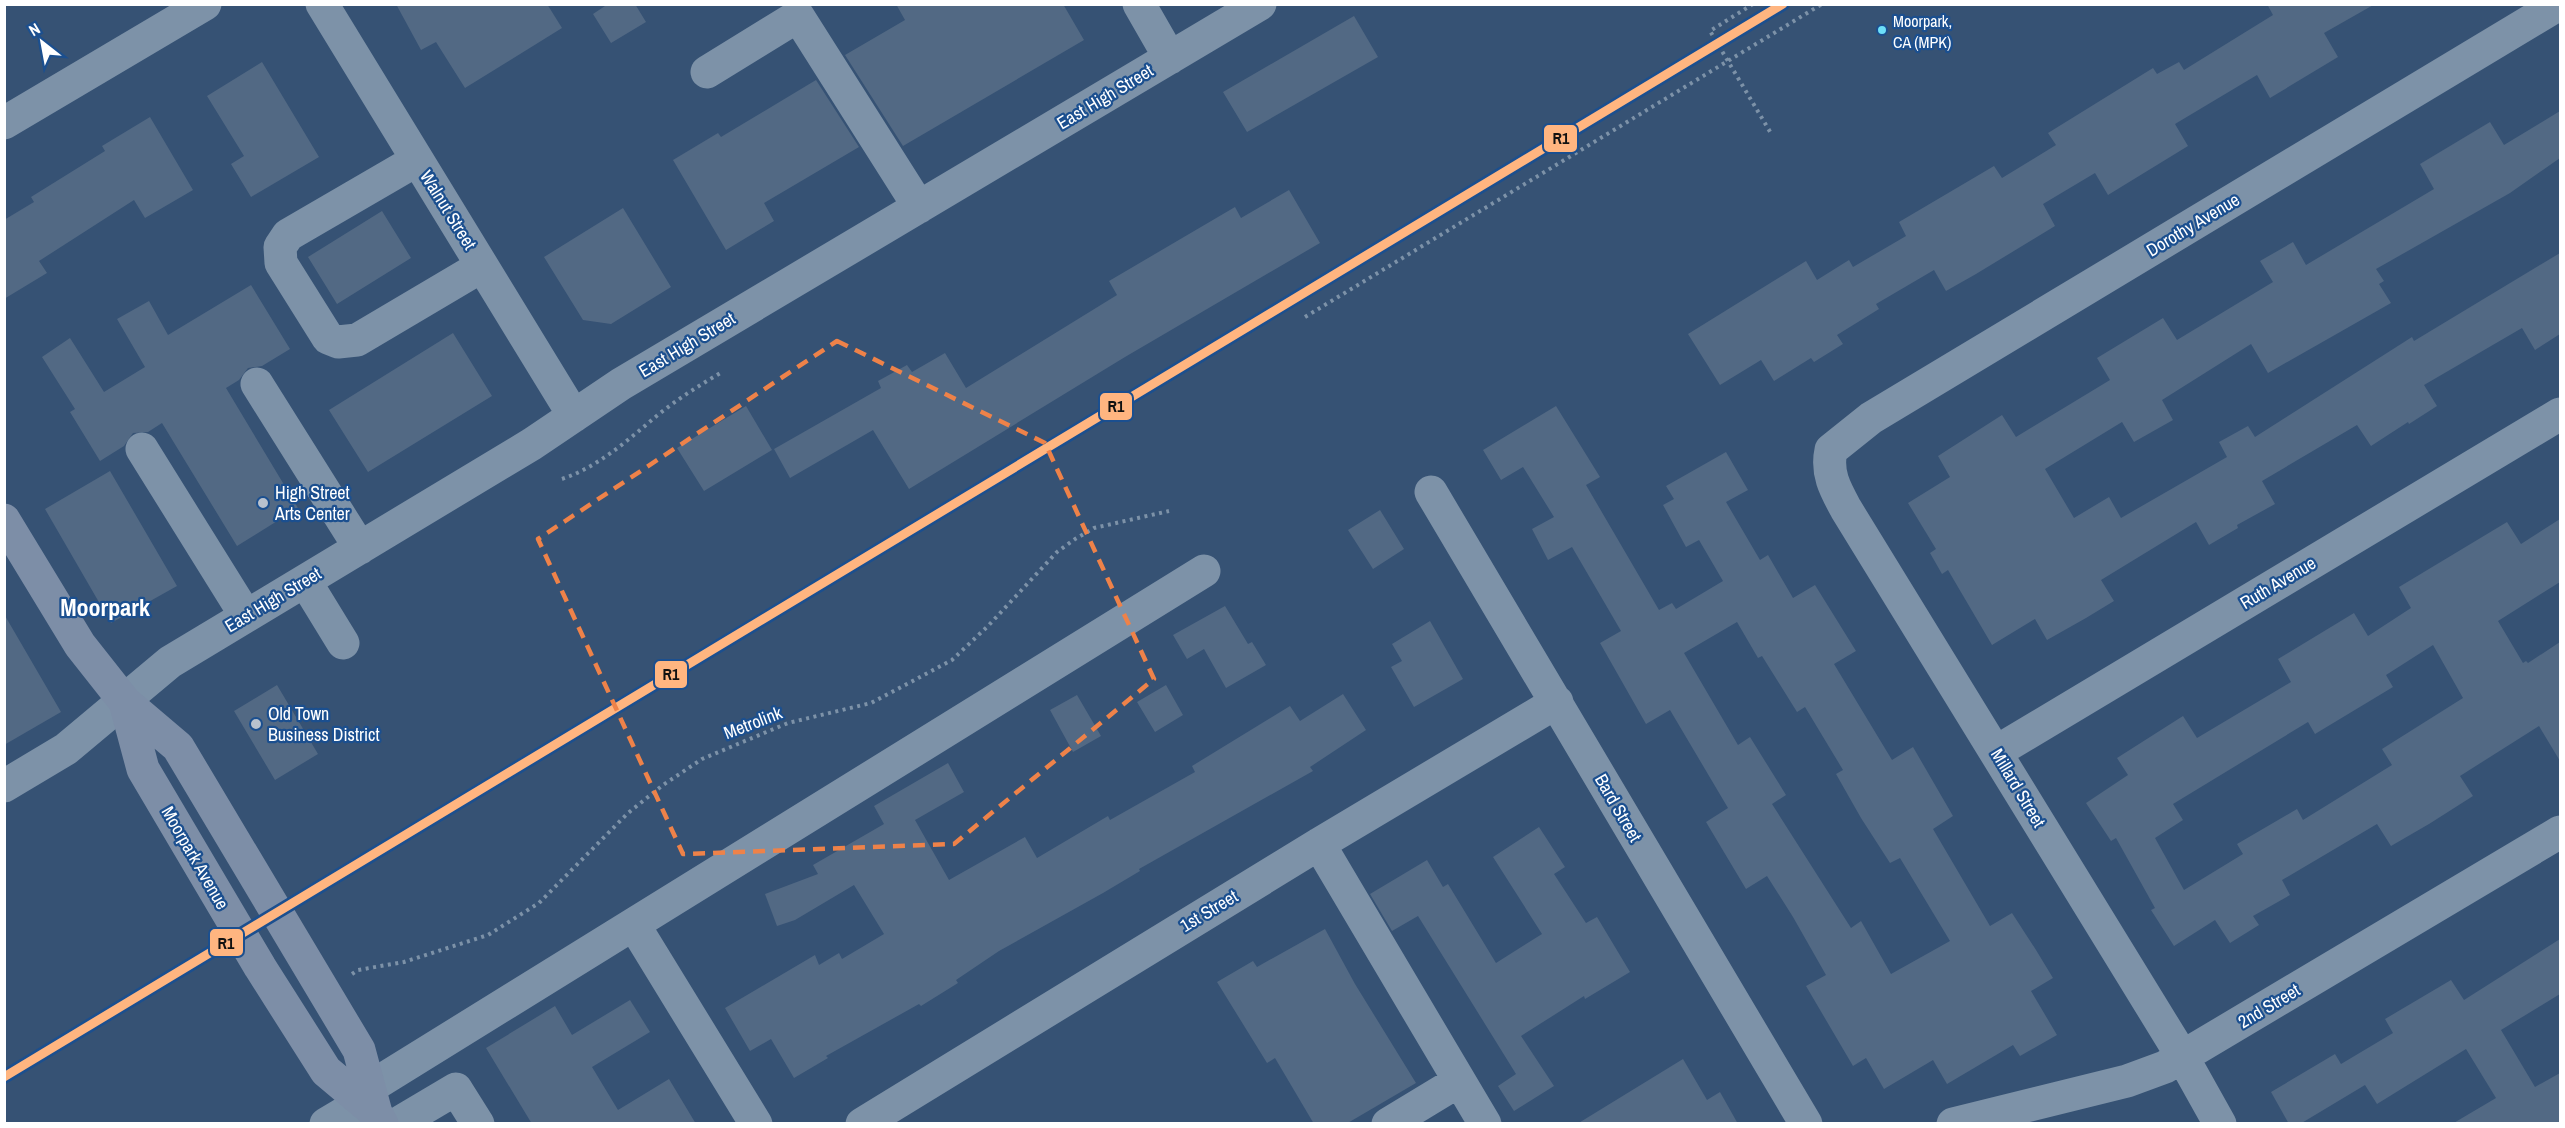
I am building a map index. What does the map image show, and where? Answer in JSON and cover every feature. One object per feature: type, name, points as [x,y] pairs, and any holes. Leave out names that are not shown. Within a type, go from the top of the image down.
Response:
[{"type":"main road","name":"Moorpark Avenue","points":[[4,520],[80,645],[125,702],[178,747],[348,1030],[359,1050],[378,1110]]},
{"type":"main road","name":"Moorpark Avenue","points":[[125,702],[143,769],[240,935],[326,1071],[378,1110]]},
{"type":"street","points":[[4,123],[205,4]]},
{"type":"street","name":"Walnut Street","points":[[322,4],[574,416]]},
{"type":"street","points":[[1139,4],[1170,58]]},
{"type":"street","name":"East High Street","points":[[4,786],[66,749],[125,702],[170,662],[360,548],[574,416],[621,384],[1260,4]]},
{"type":"street","name":"Dorothy Avenue","points":[[1831,450],[1871,418],[2559,4]]},
{"type":"street","points":[[707,72],[798,16],[919,207]]},
{"type":"street","points":[[417,160],[288,235],[280,247],[281,263],[328,338],[338,342],[357,340],[482,266]]},
{"type":"street","points":[[257,384],[360,548]]},
{"type":"street","name":"Ruth Avenue","points":[[1996,752],[2560,414]]},
{"type":"street","points":[[142,448],[246,616]]},
{"type":"street","name":"Millard Street","points":[[1831,450],[1828,462],[1831,483],[2182,1056],[2220,1124]]},
{"type":"street","name":"Bard Street","points":[[1431,492],[1806,1124]]},
{"type":"street","points":[[378,1110],[634,925],[1204,571]]},
{"type":"street","points":[[305,581],[343,643]]},
{"type":"street","name":"1st Street","points":[[862,1124],[1319,844],[1557,702]]},
{"type":"street","name":"2nd Street","points":[[1953,1124],[2127,1081],[2165,1067],[2560,832]]},
{"type":"street","points":[[1319,844],[1485,1124]]},
{"type":"street","points":[[634,925],[756,1124]]},
{"type":"street","points":[[1388,1124],[1459,1081]]},
{"type":"street","points":[[326,1124],[456,1089],[478,1124]]},
{"type":"path","points":[[1753,4],[1710,31],[1772,135]]},
{"type":"path","points":[[1305,317],[1822,4]]},
{"type":"path","points":[[562,479],[581,473],[632,439],[679,398],[722,372]]},
{"type":"path","name":"Metrolink","points":[[352,974],[358,970],[405,962],[488,935],[538,903],[628,813],[663,785],[702,759],[788,723],[871,703],[907,684],[951,660],[988,626],[1057,552],[1075,539],[1094,528],[1169,511]]},
{"type":"highlighted area","points":[[837,341],[1045,443],[1154,679],[954,844],[683,854],[538,539]]},
{"type":"building","points":[[396,4],[547,4],[562,28],[465,88],[436,42],[421,50]]},
{"type":"building","points":[[608,4],[635,4],[646,22],[611,43],[593,14]]},
{"type":"building","points":[[896,4],[1063,4],[1084,40],[903,146],[845,55],[905,20]]},
{"type":"building","points":[[2267,4],[2375,4],[2324,33],[2338,57],[2270,98],[2257,75],[2175,124],[2188,146],[2108,195],[2095,173],[2043,204],[2055,226],[1976,274],[1946,291],[1934,270],[1876,304],[1879,309],[1837,335],[1843,344],[1814,362],[1811,358],[1774,381],[1761,360],[1720,385],[1688,334],[1806,261],[1817,280],[1849,260],[1853,267],[1906,236],[1899,222],[1994,166],[2002,178],[2056,145],[2048,133],[2153,68],[2157,74],[2179,62],[2184,70],[2273,15]]},
{"type":"building","points":[[1354,16],[1378,57],[1247,132],[1223,92]]},
{"type":"building","points":[[262,62],[319,157],[251,197],[231,164],[244,156],[207,96]]},
{"type":"building","points":[[816,80],[859,147],[764,203],[774,221],[726,250],[673,160],[718,133],[721,137]]},
{"type":"building","points":[[2560,111],[2560,158],[2510,193],[2376,269],[2384,281],[2379,284],[2391,303],[2268,373],[2251,344],[2162,400],[2173,420],[2134,442],[2122,422],[2045,469],[2074,518],[2109,497],[2121,518],[2227,457],[2219,442],[2248,426],[2255,437],[2412,337],[2414,341],[2560,253],[2560,334],[2535,350],[2522,328],[2424,385],[2437,406],[2409,424],[2408,422],[2371,446],[2357,425],[2262,481],[2275,504],[2237,525],[2238,528],[2209,545],[2196,522],[2101,580],[2114,601],[2086,618],[2047,640],[2035,619],[1992,645],[1948,570],[1942,574],[1930,553],[1936,549],[1908,503],[1950,477],[1938,456],[2002,415],[2016,437],[2110,380],[2097,358],[2163,318],[2177,340],[2273,282],[2260,261],[2293,242],[2306,265],[2434,189],[2420,164],[2490,122],[2504,145]]},
{"type":"building","points":[[150,117],[193,190],[145,218],[134,200],[39,261],[47,273],[4,299],[4,220],[34,202],[31,197],[105,151],[102,146]]},
{"type":"building","points":[[1289,190],[1320,243],[1125,357],[909,489],[873,430],[790,478],[774,449],[881,388],[878,381],[907,365],[912,372],[945,353],[966,388],[1117,295],[1109,281],[1235,207],[1241,218]]},
{"type":"building","points":[[623,208],[671,287],[611,324],[583,320],[544,257]]},
{"type":"building","points":[[382,211],[411,258],[337,304],[308,257]]},
{"type":"building","points":[[251,285],[290,349],[262,366],[248,368],[239,380],[226,388],[298,508],[237,546],[162,423],[148,432],[133,433],[124,446],[100,461],[70,412],[75,409],[42,357],[70,338],[104,392],[145,367],[117,319],[149,301],[168,335]]},
{"type":"building","points":[[453,333],[492,396],[368,472],[329,410]]},
{"type":"building","points":[[746,406],[772,450],[704,491],[677,448]]},
{"type":"building","points":[[1556,406],[1600,477],[1586,485],[1659,610],[1672,603],[1676,609],[1723,581],[1699,540],[1686,547],[1663,505],[1674,499],[1666,486],[1726,452],[1748,490],[1726,502],[1760,560],[1768,555],[1793,598],[1815,585],[1838,622],[1856,651],[1834,664],[1892,760],[1913,747],[1953,816],[1933,829],[1990,926],[2012,913],[2053,978],[2031,991],[2057,1035],[2020,1056],[2013,1045],[1947,1084],[1933,1060],[1884,1089],[1866,1058],[1853,1066],[1806,986],[1826,975],[1793,917],[1767,876],[1746,889],[1706,822],[1728,808],[1670,710],[1646,724],[1600,643],[1621,631],[1572,547],[1548,560],[1532,529],[1554,517],[1523,467],[1501,480],[1483,450]],"holes":[[[1737,622],[1758,658],[1762,656],[1797,712],[1805,707],[1843,770],[1836,774],[1861,818],[1890,863],[1900,858],[1950,941],[1891,974],[1861,921],[1851,928],[1772,804],[1786,795],[1750,737],[1738,745],[1684,653]]]},
{"type":"building","points":[[110,471],[177,586],[111,623],[45,509]]},
{"type":"building","points":[[1380,510],[1404,549],[1373,569],[1348,530]]},
{"type":"building","points":[[2560,519],[2560,582],[2498,621],[2523,663],[2526,661],[2528,663],[2560,642],[2560,761],[2539,726],[2460,776],[2473,796],[2429,824],[2391,846],[2377,824],[2282,880],[2290,895],[2253,916],[2259,925],[2230,943],[2215,920],[2174,946],[2151,910],[2155,908],[2116,838],[2111,841],[2086,803],[2128,775],[2117,758],[2183,716],[2197,738],[2291,682],[2278,659],[2354,613],[2368,636],[2411,608],[2399,587],[2507,522],[2521,544]],"holes":[[[2433,645],[2463,698],[2382,749],[2392,765],[2303,820],[2297,809],[2237,844],[2243,854],[2184,890],[2155,838],[2183,820],[2173,804],[2308,722],[2315,734],[2393,687],[2386,675]]]},
{"type":"building","points":[[1225,606],[1248,644],[1252,642],[1266,665],[1226,688],[1204,649],[1187,659],[1173,635]]},
{"type":"building","points":[[4,614],[61,712],[4,745]]},
{"type":"building","points":[[1430,621],[1463,679],[1414,707],[1391,667],[1402,661],[1392,644]]},
{"type":"building","points":[[277,685],[318,754],[275,780],[234,711]]},
{"type":"building","points":[[1166,685],[1183,715],[1155,732],[1137,702]]},
{"type":"building","points":[[1343,694],[1366,730],[1310,767],[1313,771],[999,951],[956,980],[958,983],[921,1006],[919,1004],[826,1056],[828,1058],[794,1078],[771,1039],[750,1051],[725,1008],[815,955],[819,965],[839,953],[842,959],[884,934],[854,885],[795,920],[777,926],[765,894],[818,874],[813,865],[884,824],[874,806],[948,763],[964,792],[915,820],[949,880],[1025,837],[1037,858],[1108,816],[1110,820],[1195,772],[1192,766],[1290,706],[1300,721]]},
{"type":"building","points":[[1077,695],[1101,736],[1073,752],[1050,710]]},
{"type":"building","points":[[1539,827],[1565,867],[1554,874],[1586,923],[1597,917],[1630,972],[1585,999],[1584,996],[1521,1036],[1554,1086],[1514,1111],[1498,1086],[1516,1074],[1418,916],[1392,931],[1370,894],[1427,860],[1443,887],[1448,884],[1496,963],[1542,934],[1493,857]]},
{"type":"building","points":[[1325,929],[1355,984],[1416,1083],[1346,1124],[1314,1124],[1275,1058],[1267,1063],[1217,982],[1253,961],[1257,967]]},
{"type":"building","points":[[2560,939],[2560,994],[2501,1030],[2535,1087],[2560,1073],[2560,1124],[2452,1124],[2496,1098],[2466,1049],[2377,1104],[2365,1085],[2300,1124],[2289,1124],[2271,1092],[2335,1054],[2341,1064],[2393,1033],[2385,1019],[2451,980],[2464,1000]]},
{"type":"building","points":[[630,1000],[650,1032],[592,1067],[618,1110],[669,1079],[696,1124],[532,1124],[486,1048],[555,1006],[572,1035]]},
{"type":"building","points":[[1683,1059],[1707,1100],[1720,1092],[1738,1124],[1577,1124]]},
{"type":"transit line","name":"R1","points":[[4,1077],[1783,4]]},
{"type":"place","name":"Moorpark, CA (MPK)","points":[[1882,30]]},
{"type":"place","name":"High Street Arts Center","points":[[263,503]]},
{"type":"place","name":"Old Town Business District","points":[[256,724]]},
{"type":"district","name":"Moorpark","points":[[105,608]]}]
